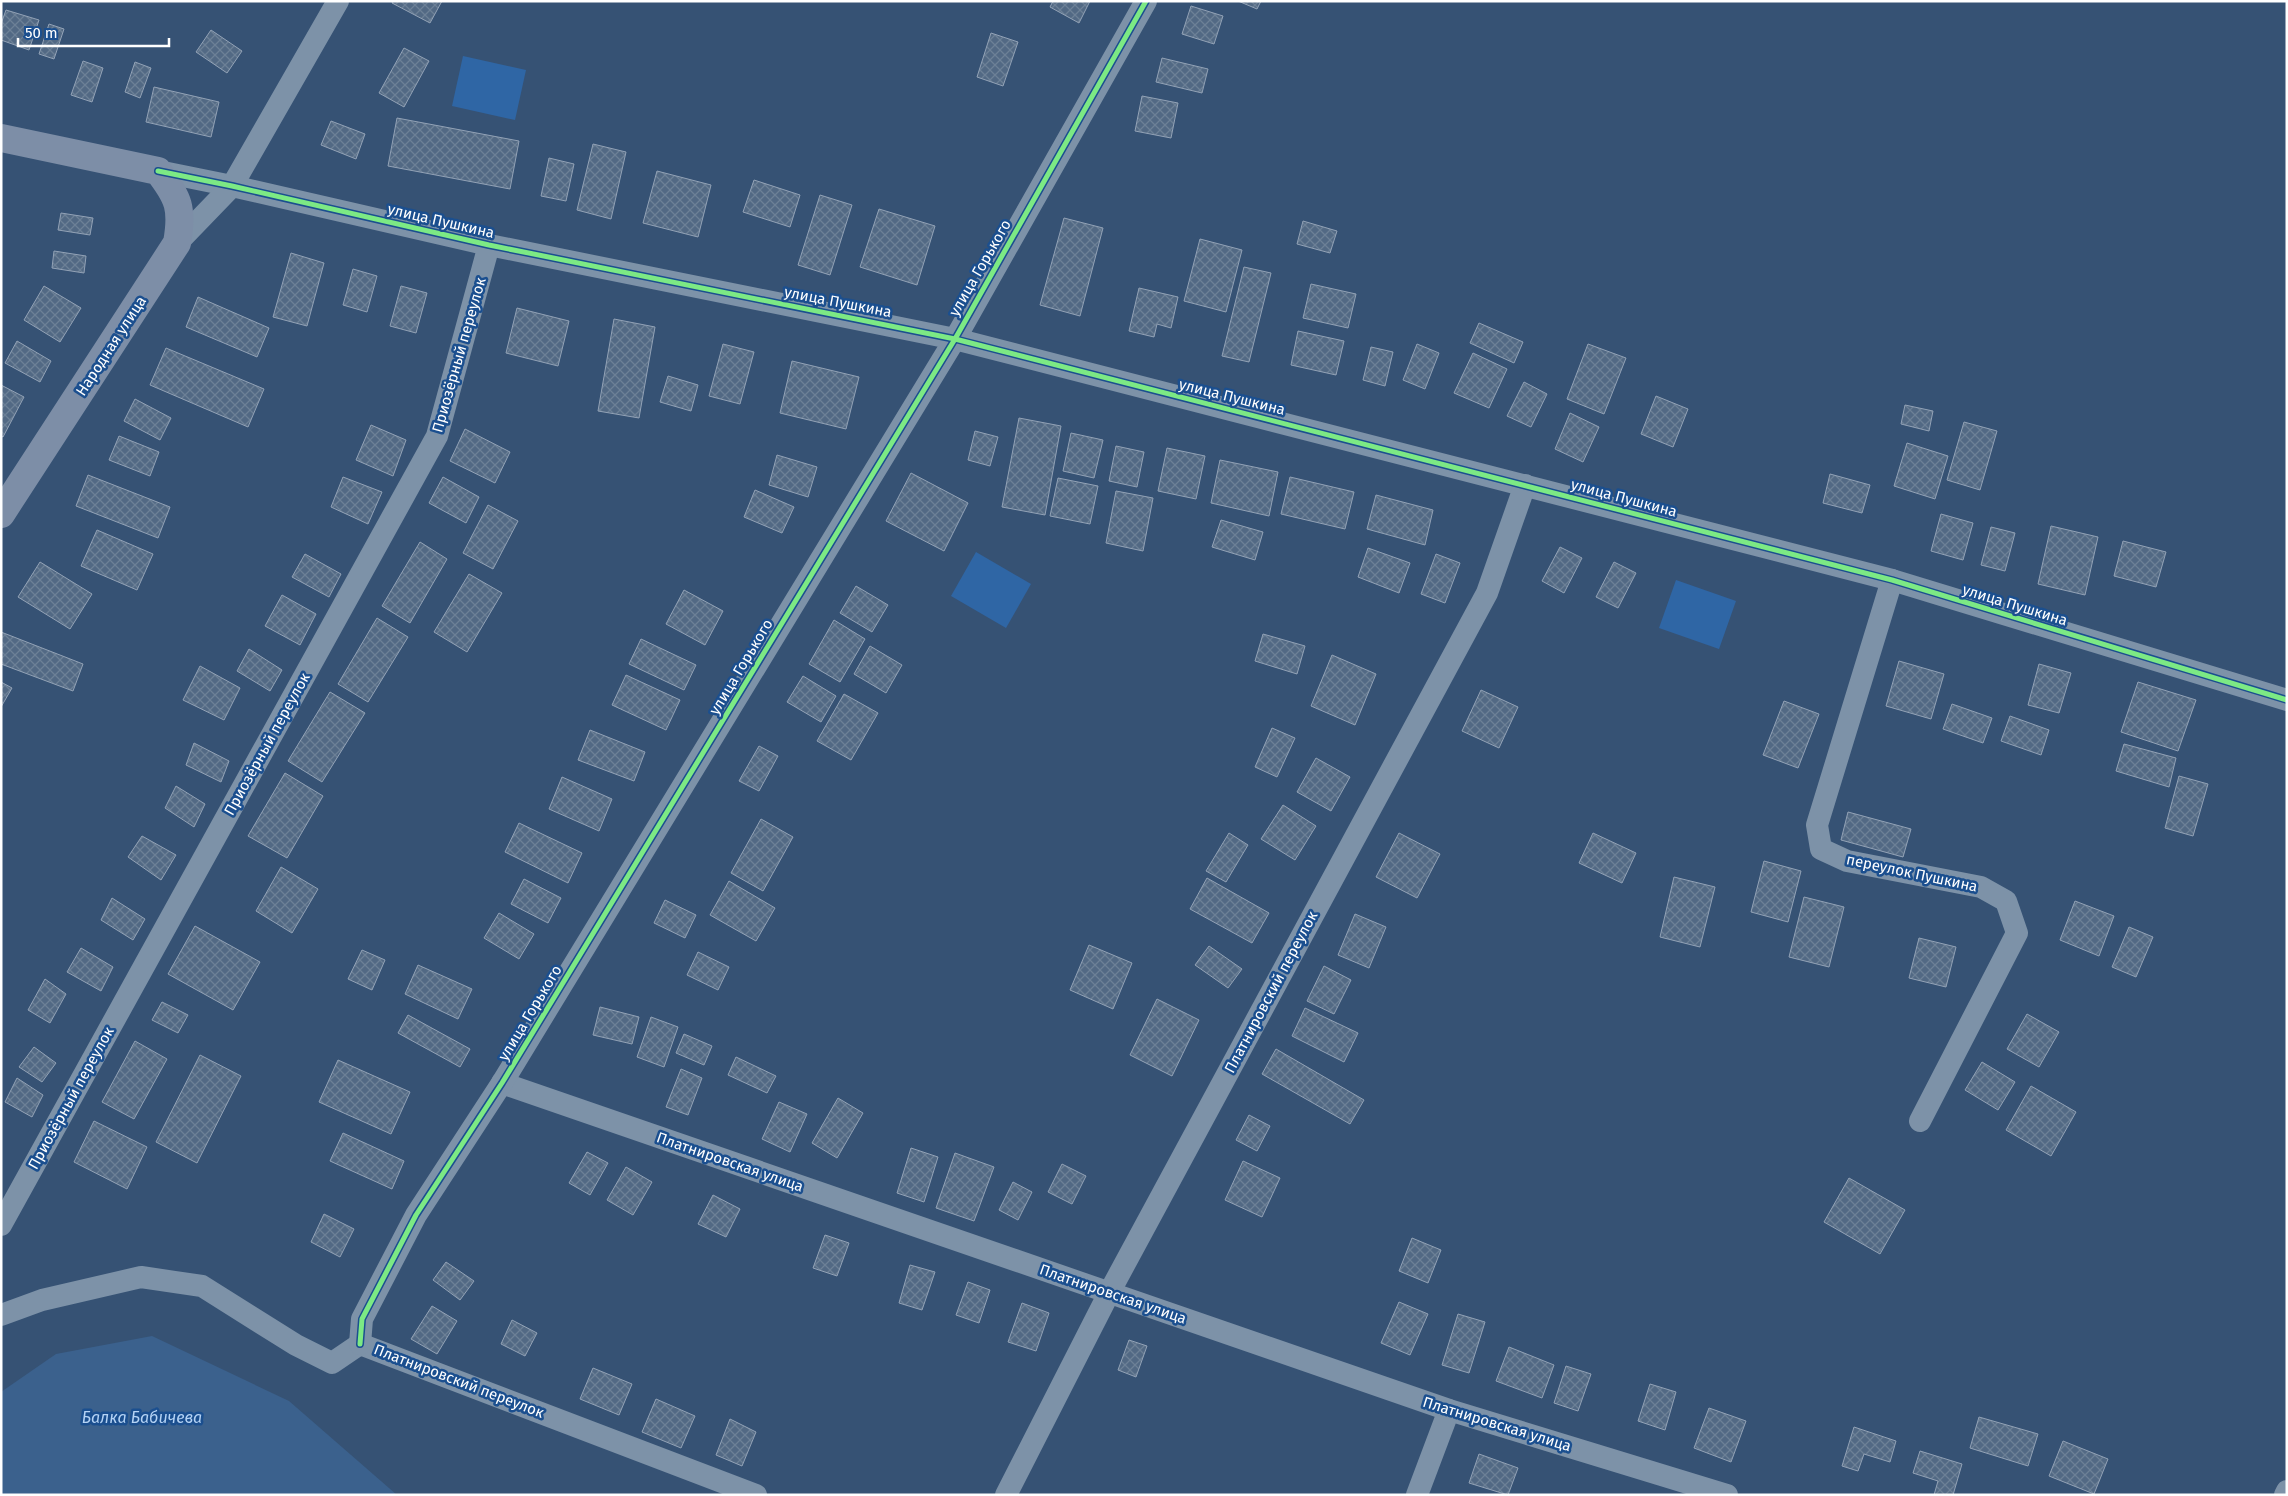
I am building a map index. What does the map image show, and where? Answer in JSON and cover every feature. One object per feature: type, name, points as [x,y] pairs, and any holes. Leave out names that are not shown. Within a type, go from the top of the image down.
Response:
[{"type":"main road","name":"улица Пушкина","points":[[1,138],[158,171]]},
{"type":"main road","name":"Народная улица","points":[[1,514],[177,243],[181,218],[174,192],[158,171]]},
{"type":"street","points":[[177,243],[232,186],[338,1]]},
{"type":"street","name":"улица Горького","points":[[360,1344],[362,1319],[416,1215],[502,1083],[955,338],[1146,1]]},
{"type":"street","name":"улица Пушкина","points":[[158,171],[232,186],[489,245],[955,338],[1892,580],[2287,700]]},
{"type":"street","name":"Приозёрный переулок","points":[[1,1225],[437,436],[489,245]]},
{"type":"street","name":"Платнировский переулок","points":[[1006,1495],[1108,1293],[1487,593],[1525,485]]},
{"type":"street","name":"переулок Пушкина","points":[[1892,580],[1818,825],[1821,849],[1847,861],[1982,888],[2006,901],[2017,934],[1920,1121]]},
{"type":"street","name":"Платнировская улица","points":[[502,1083],[1449,1410],[1727,1495]]},
{"type":"street","name":"Платнировский переулок","points":[[1,1315],[42,1300],[141,1277],[202,1286],[296,1345],[332,1364],[360,1344],[756,1495]]},
{"type":"street","points":[[1417,1495],[1449,1410]]},
{"type":"street","points":[[2285,1495],[2287,1491]]},
{"type":"shaded area","points":[[463,56],[526,70],[515,120],[452,106]]},
{"type":"shaded area","points":[[976,552],[1031,584],[1006,628],[951,596]]},
{"type":"shaded area","points":[[1676,580],[1736,601],[1719,649],[1659,628]]},
{"type":"water","name":"Балка Бабичева","points":[[152,1336],[289,1401],[397,1495],[1,1495],[1,1392],[56,1354]]},
{"type":"building","points":[[393,1],[442,1],[430,23],[392,3]]},
{"type":"building","points":[[1053,1],[1090,1],[1079,23],[1050,7]]},
{"type":"building","points":[[1238,1],[1261,1],[1257,9]]},
{"type":"building","points":[[1191,6],[1223,16],[1214,44],[1182,34]]},
{"type":"building","points":[[6,10],[39,20],[29,50],[1,40],[1,24]]},
{"type":"building","points":[[49,24],[64,29],[54,59],[39,54]]},
{"type":"building","points":[[211,30],[242,51],[227,73],[196,52]]},
{"type":"building","points":[[991,33],[1018,42],[1003,86],[977,77]]},
{"type":"building","points":[[404,48],[429,61],[404,107],[379,93]]},
{"type":"building","points":[[1162,58],[1208,69],[1202,93],[1156,82]]},
{"type":"building","points":[[83,61],[103,68],[92,102],[71,95]]},
{"type":"building","points":[[135,62],[151,68],[140,98],[125,92]]},
{"type":"building","points":[[154,87],[219,102],[211,137],[146,122]]},
{"type":"building","points":[[1142,96],[1178,103],[1171,138],[1135,131]]},
{"type":"building","points":[[397,118],[519,141],[510,189],[388,166]]},
{"type":"building","points":[[331,121],[365,134],[356,159],[321,145]]},
{"type":"building","points":[[593,144],[626,152],[611,219],[577,210]]},
{"type":"building","points":[[549,158],[574,164],[566,201],[541,196]]},
{"type":"building","points":[[657,171],[711,185],[698,237],[643,223]]},
{"type":"building","points":[[754,180],[800,195],[790,227],[743,212]]},
{"type":"building","points":[[820,195],[852,205],[830,275],[798,265]]},
{"type":"building","points":[[879,209],[935,226],[917,285],[860,267]]},
{"type":"building","points":[[61,213],[93,218],[90,235],[58,230]]},
{"type":"building","points":[[1064,218],[1103,228],[1080,316],[1040,305]]},
{"type":"building","points":[[1303,221],[1337,231],[1330,253],[1297,244]]},
{"type":"building","points":[[1200,239],[1242,250],[1226,312],[1184,301]]},
{"type":"building","points":[[54,251],[86,256],[84,273],[52,268]]},
{"type":"building","points":[[291,253],[324,263],[307,326],[273,317]]},
{"type":"building","points":[[1244,267],[1271,273],[1249,362],[1222,356]]},
{"type":"building","points":[[353,269],[377,276],[367,312],[343,305]]},
{"type":"building","points":[[1311,284],[1356,294],[1348,328],[1303,318]]},
{"type":"building","points":[[44,286],[81,308],[60,342],[24,320]]},
{"type":"building","points":[[401,286],[427,293],[416,333],[390,326]]},
{"type":"building","points":[[1139,288],[1178,297],[1171,328],[1157,324],[1154,337],[1129,331]]},
{"type":"building","points":[[198,297],[269,328],[257,357],[186,327]]},
{"type":"building","points":[[517,308],[569,321],[558,366],[506,353]]},
{"type":"building","points":[[614,319],[655,327],[639,418],[598,411]]},
{"type":"building","points":[[1479,323],[1523,342],[1514,363],[1470,343]]},
{"type":"building","points":[[1298,331],[1344,341],[1336,375],[1291,365]]},
{"type":"building","points":[[17,341],[51,361],[40,382],[5,363]]},
{"type":"building","points":[[723,344],[754,352],[740,404],[709,396]]},
{"type":"building","points":[[1417,344],[1439,353],[1425,389],[1403,380]]},
{"type":"building","points":[[1588,344],[1626,358],[1604,414],[1567,399]]},
{"type":"building","points":[[1371,347],[1393,352],[1385,386],[1363,380]]},
{"type":"building","points":[[166,348],[264,389],[248,427],[150,385]]},
{"type":"building","points":[[1473,353],[1507,369],[1489,408],[1454,393]]},
{"type":"building","points":[[792,361],[859,377],[846,429],[780,413]]},
{"type":"building","points":[[668,376],[698,385],[691,411],[660,402]]},
{"type":"building","points":[[1524,382],[1547,394],[1531,427],[1507,416]]},
{"type":"building","points":[[1,385],[24,397],[3,437],[1,436]]},
{"type":"building","points":[[1656,396],[1688,409],[1673,447],[1641,434]]},
{"type":"building","points":[[135,399],[171,418],[160,440],[124,421]]},
{"type":"building","points":[[1905,405],[1933,411],[1929,431],[1901,424]]},
{"type":"building","points":[[1570,413],[1599,427],[1583,462],[1555,449]]},
{"type":"building","points":[[1019,418],[1061,426],[1045,515],[1002,507]]},
{"type":"building","points":[[1964,422],[1997,431],[1980,490],[1947,480]]},
{"type":"building","points":[[371,425],[406,440],[393,476],[356,460]]},
{"type":"building","points":[[465,429],[510,452],[495,483],[450,461]]},
{"type":"building","points":[[975,431],[998,437],[990,466],[968,460]]},
{"type":"building","points":[[1071,433],[1103,440],[1094,478],[1063,471]]},
{"type":"building","points":[[119,436],[159,452],[150,476],[109,460]]},
{"type":"building","points":[[1907,443],[1948,456],[1935,499],[1894,486]]},
{"type":"building","points":[[1116,446],[1144,452],[1137,487],[1109,481]]},
{"type":"building","points":[[1167,448],[1205,456],[1196,499],[1158,491]]},
{"type":"building","points":[[777,455],[817,467],[808,497],[769,485]]},
{"type":"building","points":[[1220,460],[1278,472],[1269,516],[1211,503]]},
{"type":"building","points":[[911,473],[968,503],[944,551],[886,521]]},
{"type":"building","points":[[1830,474],[1870,485],[1862,513],[1823,503]]},
{"type":"building","points":[[88,475],[170,507],[158,538],[76,506]]},
{"type":"building","points":[[343,477],[382,492],[368,524],[331,507]]},
{"type":"building","points":[[443,477],[479,497],[466,523],[429,503]]},
{"type":"building","points":[[1290,477],[1354,492],[1345,529],[1281,514]]},
{"type":"building","points":[[1058,478],[1098,486],[1090,524],[1050,516]]},
{"type":"building","points":[[755,490],[794,507],[782,533],[744,517]]},
{"type":"building","points":[[1116,491],[1153,498],[1143,551],[1106,543]]},
{"type":"building","points":[[1376,495],[1433,510],[1425,545],[1367,529]]},
{"type":"building","points":[[488,505],[518,521],[493,569],[463,553]]},
{"type":"building","points":[[1941,514],[1973,523],[1963,560],[1931,551]]},
{"type":"building","points":[[1221,520],[1263,532],[1255,560],[1212,547]]},
{"type":"building","points":[[2051,526],[2098,537],[2085,595],[2038,584]]},
{"type":"building","points":[[1991,527],[2015,533],[2005,571],[1981,565]]},
{"type":"building","points":[[97,530],[153,554],[137,590],[81,566]]},
{"type":"building","points":[[2123,541],[2166,552],[2156,587],[2114,576]]},
{"type":"building","points":[[420,542],[447,559],[410,623],[382,606]]},
{"type":"building","points":[[1560,547],[1582,558],[1564,593],[1542,581]]},
{"type":"building","points":[[1368,548],[1410,563],[1399,593],[1358,577]]},
{"type":"building","points":[[305,554],[341,574],[329,597],[292,577]]},
{"type":"building","points":[[1436,554],[1460,563],[1445,603],[1421,594]]},
{"type":"building","points":[[40,562],[92,594],[70,629],[18,597]]},
{"type":"building","points":[[1614,562],[1636,573],[1618,608],[1596,597]]},
{"type":"building","points":[[469,574],[502,593],[467,652],[434,632]]},
{"type":"building","points":[[856,586],[888,605],[872,632],[840,613]]},
{"type":"building","points":[[684,590],[723,611],[705,645],[666,624]]},
{"type":"building","points":[[282,595],[316,614],[300,645],[265,626]]},
{"type":"building","points":[[377,618],[408,637],[368,702],[338,684]]},
{"type":"building","points":[[834,620],[865,639],[840,682],[809,664]]},
{"type":"building","points":[[1,632],[83,664],[73,691],[1,664]]},
{"type":"building","points":[[1263,634],[1305,646],[1297,674],[1255,661]]},
{"type":"building","points":[[641,639],[696,665],[684,690],[629,664]]},
{"type":"building","points":[[870,646],[902,665],[886,693],[854,674]]},
{"type":"building","points":[[249,649],[282,670],[270,691],[237,671]]},
{"type":"building","points":[[1332,655],[1376,674],[1355,725],[1311,706]]},
{"type":"building","points":[[1899,661],[1944,674],[1931,719],[1886,706]]},
{"type":"building","points":[[2039,664],[2071,673],[2059,713],[2028,705]]},
{"type":"building","points":[[200,666],[240,688],[224,720],[183,700]]},
{"type":"building","points":[[626,675],[680,700],[666,730],[612,705]]},
{"type":"building","points":[[803,676],[836,696],[821,722],[787,702]]},
{"type":"building","points":[[1,682],[12,688],[1,707]]},
{"type":"building","points":[[2138,682],[2196,700],[2178,751],[2121,732]]},
{"type":"building","points":[[1481,690],[1518,707],[1499,748],[1462,731]]},
{"type":"building","points":[[330,692],[365,713],[322,782],[288,761]]},
{"type":"building","points":[[844,694],[878,713],[851,760],[817,741]]},
{"type":"building","points":[[1784,701],[1819,714],[1798,768],[1763,755]]},
{"type":"building","points":[[1952,704],[1992,718],[1983,743],[1943,729]]},
{"type":"building","points":[[2010,716],[2049,730],[2041,755],[2001,741]]},
{"type":"building","points":[[1272,728],[1295,738],[1277,777],[1255,767]]},
{"type":"building","points":[[590,730],[645,752],[634,781],[578,760]]},
{"type":"building","points":[[194,743],[229,761],[221,782],[186,765]]},
{"type":"building","points":[[2124,744],[2176,758],[2169,787],[2116,771]]},
{"type":"building","points":[[759,746],[778,756],[759,791],[739,781]]},
{"type":"building","points":[[1316,758],[1350,777],[1331,811],[1297,792]]},
{"type":"building","points":[[285,773],[323,796],[287,858],[248,836]]},
{"type":"building","points":[[2179,776],[2208,784],[2193,836],[2165,828]]},
{"type":"building","points":[[562,777],[612,799],[599,831],[549,809]]},
{"type":"building","points":[[176,786],[205,804],[194,827],[165,808]]},
{"type":"building","points":[[1283,805],[1316,826],[1295,860],[1261,839]]},
{"type":"building","points":[[1848,812],[1911,829],[1903,857],[1841,840]]},
{"type":"building","points":[[761,819],[793,837],[763,891],[731,873]]},
{"type":"building","points":[[519,823],[582,853],[568,883],[505,852]]},
{"type":"building","points":[[1229,833],[1248,845],[1226,882],[1206,871]]},
{"type":"building","points":[[1399,833],[1440,854],[1417,898],[1376,877]]},
{"type":"building","points":[[1593,833],[1636,853],[1622,883],[1579,863]]},
{"type":"building","points":[[142,836],[176,855],[161,880],[128,857]]},
{"type":"building","points":[[1764,861],[1801,871],[1788,922],[1751,912]]},
{"type":"building","points":[[281,867],[318,889],[292,933],[256,911]]},
{"type":"building","points":[[1674,877],[1715,887],[1700,947],[1660,937]]},
{"type":"building","points":[[1207,878],[1269,913],[1252,943],[1190,909]]},
{"type":"building","points":[[524,879],[561,898],[548,923],[511,904]]},
{"type":"building","points":[[729,881],[775,908],[756,941],[710,915]]},
{"type":"building","points":[[1804,897],[1844,907],[1829,967],[1789,957]]},
{"type":"building","points":[[112,898],[145,919],[133,940],[101,920]]},
{"type":"building","points":[[665,900],[696,915],[685,938],[654,923]]},
{"type":"building","points":[[2075,901],[2114,916],[2099,956],[2060,940]]},
{"type":"building","points":[[499,913],[534,934],[519,959],[484,938]]},
{"type":"building","points":[[1355,914],[1386,927],[1369,968],[1338,955]]},
{"type":"building","points":[[195,926],[260,962],[233,1010],[168,974]]},
{"type":"building","points":[[2129,927],[2153,937],[2136,977],[2112,967]]},
{"type":"building","points":[[1919,938],[1956,947],[1946,987],[1909,978]]},
{"type":"building","points":[[1089,945],[1132,963],[1113,1009],[1070,990]]},
{"type":"building","points":[[1209,946],[1242,969],[1228,988],[1195,965]]},
{"type":"building","points":[[81,948],[113,967],[101,991],[67,972]]},
{"type":"building","points":[[362,950],[385,960],[372,990],[348,979]]},
{"type":"building","points":[[698,952],[729,967],[718,990],[687,975]]},
{"type":"building","points":[[418,965],[472,989],[458,1019],[405,994]]},
{"type":"building","points":[[1324,966],[1351,980],[1334,1014],[1307,1001]]},
{"type":"building","points":[[45,979],[66,994],[50,1023],[28,1010]]},
{"type":"building","points":[[1157,999],[1199,1020],[1172,1076],[1130,1055]]},
{"type":"building","points":[[162,1002],[188,1015],[178,1033],[152,1020]]},
{"type":"building","points":[[600,1007],[639,1017],[632,1044],[593,1035]]},
{"type":"building","points":[[1305,1008],[1358,1033],[1344,1062],[1292,1036]]},
{"type":"building","points":[[2027,1014],[2059,1032],[2039,1067],[2007,1049]]},
{"type":"building","points":[[408,1015],[470,1049],[460,1067],[398,1033]]},
{"type":"building","points":[[651,1017],[678,1027],[664,1067],[637,1057]]},
{"type":"building","points":[[684,1034],[712,1046],[704,1065],[676,1053]]},
{"type":"building","points":[[135,1041],[167,1059],[134,1119],[102,1102]]},
{"type":"building","points":[[34,1047],[56,1063],[42,1082],[19,1067]]},
{"type":"building","points":[[1276,1049],[1364,1100],[1350,1124],[1262,1074]]},
{"type":"building","points":[[200,1055],[241,1076],[197,1163],[156,1142]]},
{"type":"building","points":[[736,1057],[776,1076],[767,1093],[728,1075]]},
{"type":"building","points":[[338,1060],[410,1092],[391,1134],[319,1102]]},
{"type":"building","points":[[1982,1062],[2015,1082],[1998,1110],[1965,1090]]},
{"type":"building","points":[[681,1069],[702,1078],[688,1115],[666,1107]]},
{"type":"building","points":[[17,1078],[43,1095],[32,1117],[5,1102]]},
{"type":"building","points":[[2031,1086],[2076,1112],[2051,1156],[2006,1130]]},
{"type":"building","points":[[838,1098],[863,1113],[837,1158],[812,1143]]},
{"type":"building","points":[[779,1102],[807,1114],[790,1152],[762,1139]]},
{"type":"building","points":[[1249,1115],[1270,1126],[1257,1151],[1236,1140]]},
{"type":"building","points":[[94,1121],[147,1147],[127,1189],[74,1162]]},
{"type":"building","points":[[343,1133],[404,1161],[392,1189],[330,1161]]},
{"type":"building","points":[[911,1148],[938,1157],[924,1202],[897,1193]]},
{"type":"building","points":[[587,1152],[608,1163],[590,1195],[569,1183]]},
{"type":"building","points":[[955,1153],[994,1167],[974,1221],[936,1208]]},
{"type":"building","points":[[1243,1161],[1280,1178],[1262,1217],[1225,1200]]},
{"type":"building","points":[[1062,1164],[1086,1176],[1072,1204],[1048,1192]]},
{"type":"building","points":[[626,1167],[652,1182],[633,1215],[607,1200]]},
{"type":"building","points":[[1849,1178],[1905,1210],[1880,1254],[1824,1222]]},
{"type":"building","points":[[1013,1182],[1032,1192],[1018,1220],[999,1210]]},
{"type":"building","points":[[713,1195],[740,1209],[726,1237],[698,1224]]},
{"type":"building","points":[[324,1214],[354,1229],[340,1257],[311,1242]]},
{"type":"building","points":[[825,1235],[849,1243],[837,1276],[813,1268]]},
{"type":"building","points":[[1412,1238],[1441,1250],[1428,1283],[1399,1271]]},
{"type":"building","points":[[446,1262],[474,1281],[460,1300],[433,1280]]},
{"type":"building","points":[[910,1265],[935,1272],[922,1310],[899,1303]]},
{"type":"building","points":[[968,1282],[990,1290],[979,1323],[956,1315]]},
{"type":"building","points":[[1399,1302],[1428,1314],[1410,1355],[1381,1343]]},
{"type":"building","points":[[1022,1303],[1049,1313],[1036,1351],[1008,1342]]},
{"type":"building","points":[[432,1306],[457,1321],[437,1354],[411,1339]]},
{"type":"building","points":[[1458,1314],[1485,1322],[1469,1373],[1442,1365]]},
{"type":"building","points":[[512,1320],[537,1333],[525,1356],[501,1344]]},
{"type":"building","points":[[1129,1340],[1147,1346],[1136,1377],[1118,1370]]},
{"type":"building","points":[[1509,1347],[1554,1365],[1542,1398],[1496,1381]]},
{"type":"building","points":[[1566,1366],[1591,1374],[1578,1411],[1554,1403]]},
{"type":"building","points":[[593,1368],[632,1384],[619,1415],[580,1399]]},
{"type":"building","points":[[1650,1384],[1676,1392],[1665,1430],[1638,1421]]},
{"type":"building","points":[[656,1399],[695,1416],[681,1448],[642,1432]]},
{"type":"building","points":[[1709,1408],[1746,1421],[1731,1462],[1694,1448]]},
{"type":"building","points":[[1979,1417],[2038,1434],[2028,1466],[1970,1448]]},
{"type":"building","points":[[730,1419],[756,1432],[742,1466],[716,1455]]},
{"type":"building","points":[[1854,1427],[1896,1441],[1890,1462],[1864,1454],[1858,1471],[1842,1466]]},
{"type":"building","points":[[2063,1441],[2108,1459],[2094,1494],[2049,1476]]},
{"type":"building","points":[[1920,1451],[1962,1464],[1953,1495],[1934,1495],[1938,1481],[1913,1473]]},
{"type":"building","points":[[1479,1454],[1518,1468],[1508,1495],[1469,1483]]},
{"type":"cycle path","points":[[360,1344],[362,1319],[416,1215],[502,1083],[955,339],[1146,1]]},
{"type":"cycle path","points":[[158,171],[232,186],[489,245],[955,339],[1892,580],[2287,700]]}]
